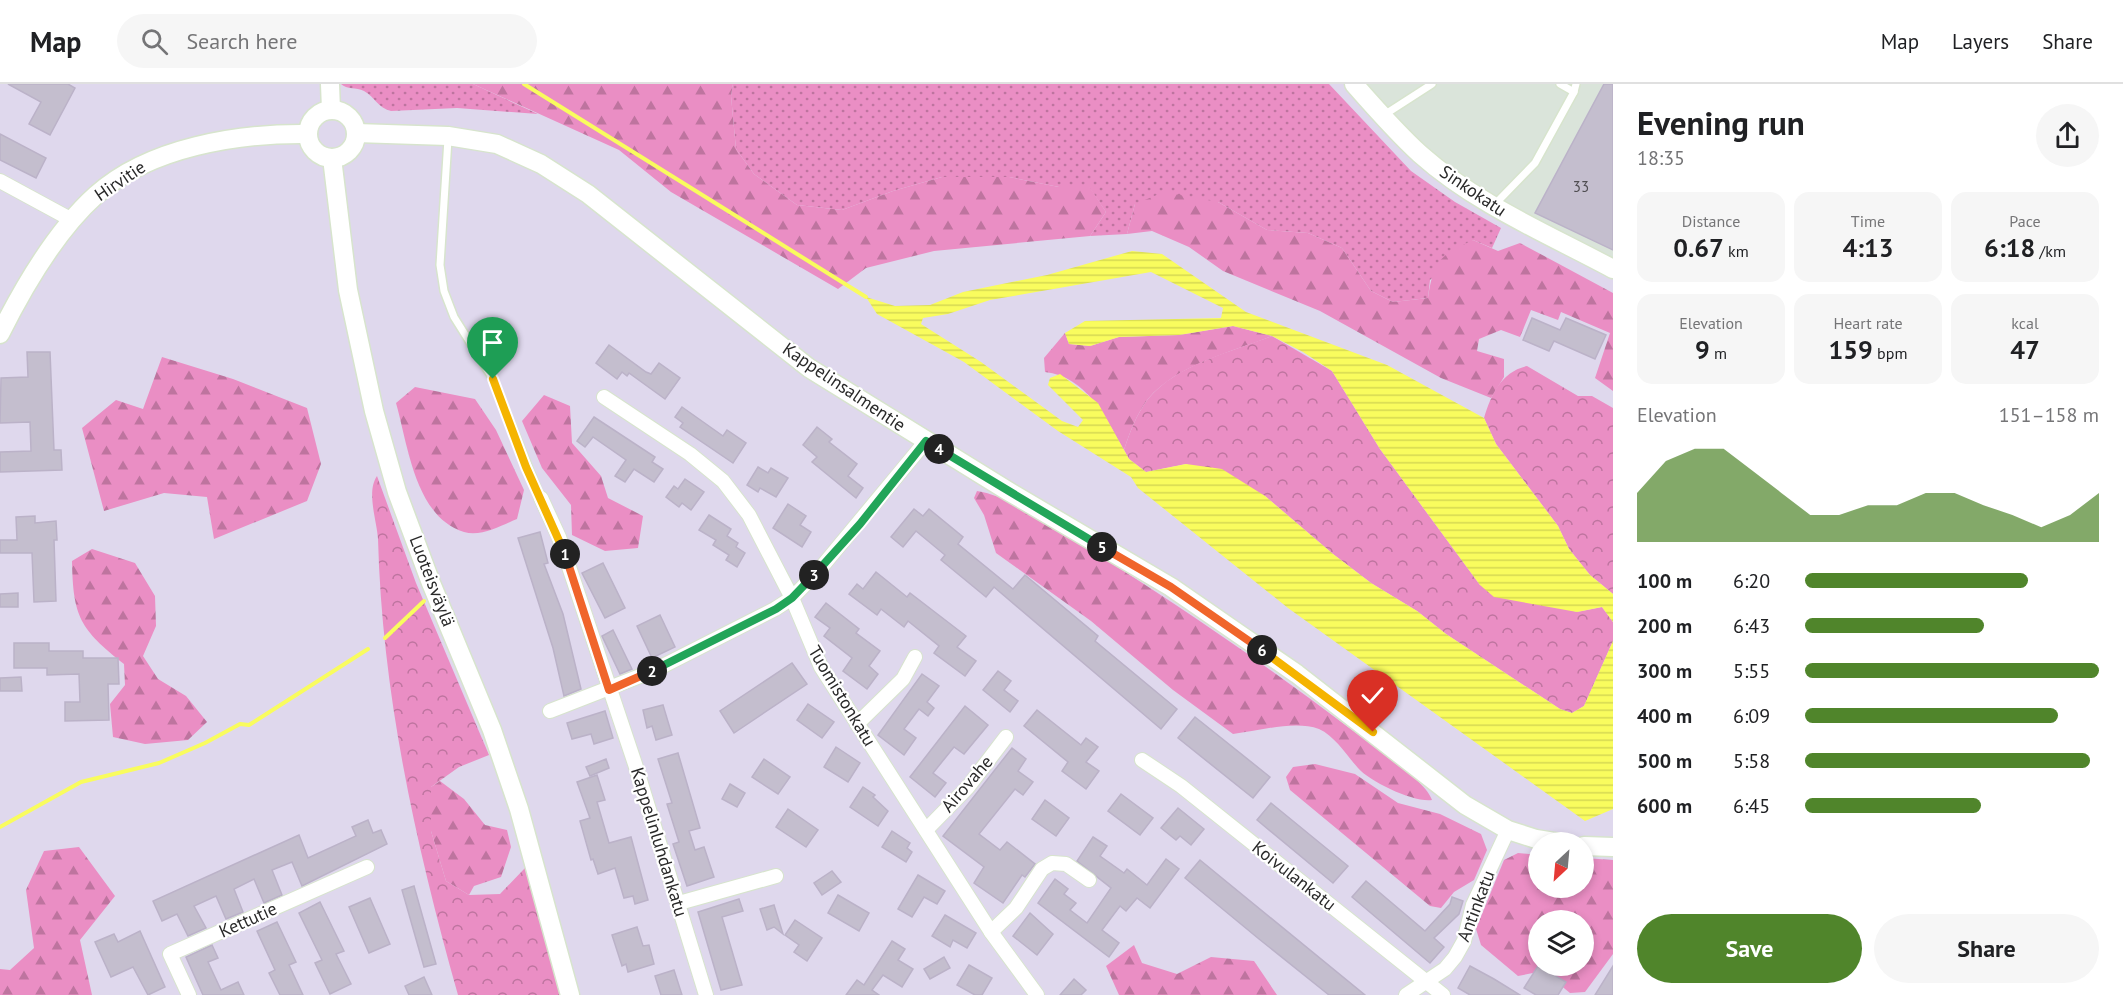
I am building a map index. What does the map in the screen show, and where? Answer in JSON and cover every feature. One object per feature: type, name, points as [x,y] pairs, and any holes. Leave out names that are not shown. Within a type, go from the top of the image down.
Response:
[{"type":"street","points":[[330,84],[331,110]]},
{"type":"street","name":"Sinkokatu","points":[[1354,84],[1421,155],[1464,188],[1508,214],[1613,269]]},
{"type":"street","points":[[331,110],[349,117],[356,132],[354,144],[349,151],[332,158],[316,152],[309,142],[308,134],[315,117],[331,110]]},
{"type":"street","name":"Kappelinsalmentie","points":[[356,132],[448,136],[497,144],[541,164],[588,194],[809,368],[926,441],[1171,587],[1297,674],[1466,805],[1508,830],[1528,836]]},
{"type":"street","name":"Hirvitie","points":[[0,334],[19,299],[72,220],[97,193],[146,162],[210,142],[308,134]]},
{"type":"street","name":"Luoteisväylä","points":[[332,158],[348,290],[374,411],[398,492],[431,583],[492,729],[519,809],[570,995]]},
{"type":"street","points":[[0,181],[72,220]]},
{"type":"street","name":"Tuomistonkatu","points":[[604,397],[690,454],[723,481],[749,515],[792,598],[812,651],[992,932],[1037,995]]},
{"type":"street","points":[[550,711],[609,690],[757,619],[792,598],[860,524],[926,441]]},
{"type":"street","name":"Kappelinluhdankatu","points":[[541,498],[559,537],[635,764],[706,995]]},
{"type":"street","points":[[857,724],[903,679],[915,657]]},
{"type":"street","name":"Airovahe","points":[[926,830],[968,787],[1006,737]]},
{"type":"street","name":"Koivulankatu","points":[[1142,760],[1181,786],[1443,995]]},
{"type":"street","name":"Antinkatu","points":[[1406,995],[1445,969],[1464,941],[1473,905],[1508,830]]},
{"type":"street","points":[[1594,846],[1613,847]]},
{"type":"street","points":[[992,932],[1016,908],[1042,869],[1052,863],[1066,864],[1089,880]]},
{"type":"street","name":"Kettutie","points":[[189,995],[170,954],[367,867]]},
{"type":"street","points":[[679,903],[776,876]]},
{"type":"lane","points":[[1382,116],[1432,84]]},
{"type":"lane","points":[[1500,199],[1535,163],[1575,88],[1560,84]]},
{"type":"lane","points":[[448,136],[440,265],[444,291],[454,317],[493,379],[541,498]]},
{"type":"shaded area","points":[[1354,84],[1613,84],[1613,269],[1464,188]]},
{"type":"shaded area","points":[[1132,251],[1162,254],[1246,312],[1387,365],[1484,418],[1496,444],[1558,526],[1569,549],[1590,575],[1613,594],[1613,622],[1602,607],[1577,612],[1494,597],[1480,585],[1380,449],[1332,371],[1272,336],[1233,326],[1179,335],[1119,337],[1090,346],[1069,344],[1065,333],[1085,321],[1221,318],[1223,308],[1151,272],[990,300],[948,314],[923,318],[921,324],[981,362],[1062,421],[1078,427],[1083,420],[1048,385],[1050,378],[1060,374],[1098,403],[1129,459],[1146,472],[1186,464],[1222,469],[1265,496],[1371,583],[1417,611],[1446,634],[1560,709],[1572,713],[1584,706],[1613,641],[1613,809],[1585,821],[1288,608],[1138,488],[1131,477],[1058,431],[964,362],[877,314],[866,297],[895,306],[930,305],[963,292],[1047,275]]},
{"type":"green space","points":[[341,84],[473,84],[538,114],[457,108],[391,111],[364,91]]},
{"type":"green space","points":[[473,84],[733,84],[731,96],[736,149],[754,174],[797,205],[842,210],[893,191],[942,177],[1009,177],[1059,187],[1089,186],[1106,212],[1090,236],[934,251],[866,268],[838,289],[671,192],[619,150]]},
{"type":"green space","points":[[733,84],[1329,84],[1411,171],[1455,202],[1501,228],[1492,248],[1473,240],[1430,280],[1428,298],[1393,302],[1371,291],[1342,248],[1308,233],[1267,230],[1218,202],[1135,204],[1127,234],[1090,236],[1106,212],[1089,187],[1059,187],[1009,177],[942,177],[893,191],[842,210],[797,205],[754,174],[736,149],[731,96]]},
{"type":"green space","points":[[1164,192],[1218,202],[1267,230],[1308,233],[1342,248],[1371,291],[1393,302],[1428,298],[1433,275],[1440,261],[1452,251],[1473,240],[1498,251],[1520,243],[1613,293],[1613,391],[1595,378],[1610,333],[1561,312],[1558,320],[1531,310],[1520,337],[1501,330],[1479,339],[1477,351],[1504,359],[1504,377],[1491,398],[1441,378],[1320,311],[1223,271],[1189,247],[1152,231],[1127,234],[1135,204]]},
{"type":"green space","points":[[1233,326],[1272,336],[1189,368],[1160,387],[1140,411],[1124,450],[1102,412],[1083,390],[1072,381],[1045,372],[1044,358],[1065,333],[1069,344],[1090,346],[1119,337],[1179,335]]},
{"type":"green space","points":[[1272,336],[1332,371],[1380,449],[1480,585],[1577,612],[1602,607],[1613,622],[1613,641],[1584,706],[1572,713],[1560,709],[1446,634],[1417,611],[1371,583],[1265,496],[1186,464],[1146,472],[1129,459],[1124,450],[1134,424],[1148,399],[1160,387],[1206,360]]},
{"type":"green space","points":[[162,357],[233,379],[307,408],[321,464],[307,501],[214,539],[207,497],[164,493],[104,511],[82,428],[116,400],[143,409]]},
{"type":"green space","points":[[1527,366],[1578,396],[1592,396],[1613,408],[1613,594],[1590,575],[1569,549],[1558,526],[1496,444],[1484,418],[1498,386],[1510,373]]},
{"type":"green space","points":[[415,387],[475,399],[496,430],[524,490],[517,519],[492,530],[471,533],[448,524],[434,511],[416,478],[396,403]]},
{"type":"green space","points":[[544,395],[570,406],[572,443],[601,476],[608,498],[643,516],[638,548],[605,551],[572,535],[571,505],[542,468],[522,421]]},
{"type":"green space","points":[[377,476],[416,583],[489,755],[459,767],[431,787],[431,831],[446,881],[469,895],[500,894],[525,868],[560,995],[458,995],[415,826],[394,712],[386,655],[378,539],[372,498]]},
{"type":"green space","points":[[977,491],[1003,499],[1027,511],[1213,630],[1395,761],[1419,782],[1432,800],[1404,795],[1364,774],[1330,736],[1319,729],[1288,726],[1233,734],[1173,690],[1091,621],[996,553],[984,515],[974,498]]},
{"type":"green space","points":[[92,549],[135,563],[155,596],[156,626],[143,656],[158,679],[186,696],[207,722],[188,740],[145,744],[113,737],[110,704],[125,685],[124,664],[88,631],[77,609],[74,596],[72,561]]},
{"type":"green space","points":[[1315,764],[1355,774],[1398,803],[1440,814],[1481,834],[1487,850],[1474,880],[1454,892],[1441,908],[1430,906],[1290,790],[1286,777],[1293,767]]},
{"type":"green space","points":[[440,781],[464,799],[485,825],[507,830],[511,847],[501,877],[474,886],[469,895],[446,881],[431,831],[431,787]]},
{"type":"green space","points":[[79,847],[115,896],[80,940],[92,995],[0,995],[0,969],[10,970],[34,948],[26,890],[44,851]]},
{"type":"green space","points":[[1518,853],[1528,854],[1528,898],[1594,898],[1594,859],[1613,860],[1613,954],[1585,992],[1570,993],[1549,976],[1594,976],[1594,910],[1528,910],[1528,974],[1518,976],[1481,945],[1476,929],[1504,860]]},
{"type":"green space","points":[[1134,945],[1142,963],[1177,974],[1211,957],[1254,961],[1277,995],[1119,995],[1106,966]]},
{"type":"building","points":[[8,84],[68,84],[75,88],[50,135],[29,124],[41,102]]},
{"type":"building","points":[[1604,84],[1613,84],[1613,250],[1535,213]]},
{"type":"building","points":[[0,134],[46,158],[36,178],[0,160]]},
{"type":"building","points":[[1532,318],[1560,330],[1566,318],[1606,335],[1595,359],[1554,341],[1549,351],[1523,340]]},
{"type":"building","points":[[609,345],[646,372],[651,374],[659,363],[680,378],[665,399],[629,373],[627,376],[622,372],[617,379],[596,363]]},
{"type":"building","points":[[27,352],[50,352],[54,450],[61,450],[62,470],[0,472],[0,452],[31,451],[30,422],[0,423],[1,378],[28,377]]},
{"type":"building","points":[[682,407],[723,436],[727,430],[746,443],[733,463],[680,427],[683,423],[675,417]]},
{"type":"building","points":[[594,417],[655,457],[652,462],[663,469],[654,482],[634,469],[625,482],[615,476],[626,460],[593,437],[585,447],[577,441]]},
{"type":"building","points":[[817,427],[832,439],[829,442],[857,464],[848,476],[863,488],[856,498],[812,462],[817,457],[803,445]]},
{"type":"building","points":[[758,467],[768,473],[771,468],[788,478],[776,497],[760,488],[758,492],[747,485]]},
{"type":"building","points":[[685,479],[704,492],[691,510],[682,503],[679,507],[666,497],[674,486],[678,489]]},
{"type":"building","points":[[788,504],[806,516],[800,525],[811,532],[802,547],[773,528]]},
{"type":"building","points":[[914,509],[923,516],[929,509],[963,537],[958,544],[1013,589],[1025,575],[1098,636],[1095,641],[1177,709],[1161,729],[994,587],[986,597],[941,560],[945,555],[916,531],[903,547],[891,537]]},
{"type":"building","points":[[709,515],[731,529],[727,536],[738,543],[736,547],[745,553],[737,567],[726,560],[729,555],[713,545],[716,540],[699,530]]},
{"type":"building","points":[[35,516],[35,523],[56,521],[57,540],[54,540],[56,601],[34,602],[32,553],[0,553],[0,540],[17,540],[16,517]]},
{"type":"building","points":[[540,532],[548,563],[544,564],[563,614],[581,689],[564,696],[553,648],[518,538]]},
{"type":"building","points":[[603,563],[625,608],[605,618],[582,573]]},
{"type":"building","points":[[876,572],[907,597],[910,593],[966,636],[957,647],[976,661],[965,676],[934,653],[939,646],[908,621],[904,627],[881,609],[877,615],[849,594],[857,584],[863,589]]},
{"type":"building","points":[[18,593],[18,607],[0,607],[0,594]]},
{"type":"building","points":[[826,603],[859,629],[856,633],[880,651],[869,666],[878,674],[867,689],[843,671],[852,658],[824,636],[830,628],[815,617]]},
{"type":"building","points":[[660,615],[675,647],[652,658],[637,626]]},
{"type":"building","points":[[613,630],[632,669],[620,674],[602,636]]},
{"type":"building","points":[[14,643],[49,643],[49,651],[83,651],[83,658],[118,658],[119,684],[108,684],[109,720],[65,721],[65,702],[80,702],[79,674],[47,675],[47,668],[14,668]]},
{"type":"building","points":[[792,663],[807,684],[734,733],[720,711]]},
{"type":"building","points":[[998,671],[1011,681],[1004,690],[1018,701],[1010,712],[983,690]]},
{"type":"building","points":[[922,674],[939,686],[927,702],[934,708],[928,716],[919,709],[904,729],[916,738],[904,755],[878,735]]},
{"type":"building","points":[[21,677],[22,691],[0,691],[0,678]]},
{"type":"building","points":[[808,704],[834,722],[822,738],[797,720]]},
{"type":"building","points":[[663,705],[672,735],[656,740],[652,726],[647,728],[643,710]]},
{"type":"building","points":[[965,706],[988,725],[964,754],[954,747],[933,773],[946,783],[935,797],[910,777]]},
{"type":"building","points":[[1037,710],[1081,745],[1086,738],[1098,747],[1086,762],[1099,771],[1086,789],[1062,771],[1068,762],[1024,726]]},
{"type":"building","points":[[605,711],[613,738],[594,744],[591,734],[572,739],[567,723]]},
{"type":"building","points":[[1195,717],[1270,777],[1253,798],[1178,738]]},
{"type":"building","points":[[836,747],[860,763],[848,782],[824,767]]},
{"type":"building","points":[[1012,748],[1026,759],[1018,771],[1033,782],[1023,795],[1015,789],[979,834],[1000,850],[1007,842],[1035,864],[1025,877],[1022,875],[1003,903],[974,883],[984,867],[943,836]]},
{"type":"building","points":[[678,753],[700,828],[689,831],[695,850],[704,847],[714,877],[687,886],[673,844],[679,842],[667,804],[672,803],[658,759]]},
{"type":"building","points":[[606,759],[609,768],[590,776],[586,767]]},
{"type":"building","points":[[764,759],[790,777],[778,794],[752,777]]},
{"type":"building","points":[[597,775],[605,800],[597,802],[609,843],[631,837],[648,900],[635,904],[633,896],[624,898],[615,868],[598,874],[593,859],[591,860],[580,821],[590,818],[577,782]]},
{"type":"building","points":[[730,784],[745,793],[737,807],[722,799]]},
{"type":"building","points":[[863,787],[875,795],[873,797],[888,811],[878,826],[850,807]]},
{"type":"building","points":[[1121,794],[1153,818],[1140,835],[1108,811]]},
{"type":"building","points":[[1045,800],[1069,818],[1056,836],[1032,819]]},
{"type":"building","points":[[1271,803],[1348,866],[1333,883],[1257,820]]},
{"type":"building","points":[[1178,808],[1204,829],[1191,845],[1180,836],[1176,840],[1161,828]]},
{"type":"building","points":[[788,809],[818,830],[806,847],[776,827]]},
{"type":"building","points":[[368,820],[373,833],[381,830],[387,844],[302,886],[292,862],[272,870],[282,895],[264,903],[254,879],[234,889],[243,912],[226,919],[216,896],[194,906],[206,928],[188,936],[177,914],[162,921],[153,901],[299,835],[308,858],[356,836],[352,827]]},
{"type":"building","points":[[892,831],[910,843],[907,848],[912,852],[906,862],[882,847]]},
{"type":"building","points":[[1093,837],[1107,846],[1100,856],[1124,873],[1127,869],[1147,885],[1166,859],[1179,869],[1150,908],[1137,898],[1126,911],[1120,906],[1102,930],[1119,943],[1109,957],[1038,903],[1055,879],[1068,889],[1064,894],[1076,903],[1070,910],[1087,923],[1111,888],[1077,861]]},
{"type":"building","points":[[1200,860],[1365,995],[1329,995],[1259,939],[1185,878]]},
{"type":"building","points":[[832,871],[841,882],[822,895],[814,883]]},
{"type":"building","points":[[918,875],[945,891],[937,904],[924,897],[912,917],[898,909]]},
{"type":"building","points":[[1366,881],[1425,931],[1450,904],[1452,897],[1463,901],[1459,914],[1434,938],[1444,947],[1430,963],[1352,897]]},
{"type":"building","points":[[414,886],[436,964],[424,967],[402,890]]},
{"type":"building","points":[[838,895],[869,913],[859,931],[828,913]]},
{"type":"building","points":[[370,898],[390,944],[369,953],[349,907]]},
{"type":"building","points":[[739,899],[743,911],[722,917],[742,985],[721,990],[698,912]]},
{"type":"building","points":[[320,902],[344,951],[336,954],[351,984],[330,994],[315,963],[322,960],[299,913]]},
{"type":"building","points":[[774,905],[783,934],[774,927],[767,930],[760,909]]},
{"type":"building","points":[[1030,913],[1053,934],[1037,955],[1013,936]]},
{"type":"building","points":[[945,915],[976,933],[967,948],[953,940],[950,947],[932,936]]},
{"type":"building","points":[[795,920],[822,938],[807,961],[794,952],[799,945],[785,935]]},
{"type":"building","points":[[277,922],[296,962],[289,965],[303,995],[280,995],[269,973],[275,970],[257,931]]},
{"type":"building","points":[[637,927],[643,946],[649,945],[654,964],[628,972],[626,964],[622,966],[612,935]]},
{"type":"building","points":[[140,931],[165,987],[148,995],[133,967],[111,977],[95,942],[114,934],[118,942]]},
{"type":"building","points":[[892,941],[905,949],[898,960],[913,969],[902,987],[883,975],[872,990],[879,995],[846,995],[857,980],[864,985]]},
{"type":"building","points":[[212,945],[218,958],[208,962],[221,990],[238,982],[244,995],[203,995],[186,957]]},
{"type":"building","points":[[944,957],[950,968],[930,979],[924,969]]},
{"type":"building","points":[[969,965],[992,978],[982,995],[975,995],[957,985]]},
{"type":"building","points":[[1470,966],[1520,995],[1470,995],[1458,988]]},
{"type":"building","points":[[1613,966],[1613,995],[1595,995]]},
{"type":"building","points":[[674,970],[682,995],[661,995],[655,976]]},
{"type":"building","points":[[1532,976],[1556,976],[1566,982],[1558,995],[1536,995],[1524,988]]},
{"type":"building","points":[[424,977],[432,995],[409,995],[405,986]]},
{"type":"building","points":[[1074,979],[1086,990],[1081,995],[1060,995]]},
{"type":"waterway","points":[[524,84],[866,297]]},
{"type":"waterway","points":[[385,638],[424,601]]},
{"type":"waterway","points":[[0,827],[81,782],[159,763],[205,743],[240,724],[249,725],[368,649]]},
{"type":"route","points":[[493,379],[526,467],[559,537],[609,690],[776,609],[792,598],[860,524],[926,441],[1171,587],[1297,674],[1373,732]]}]
